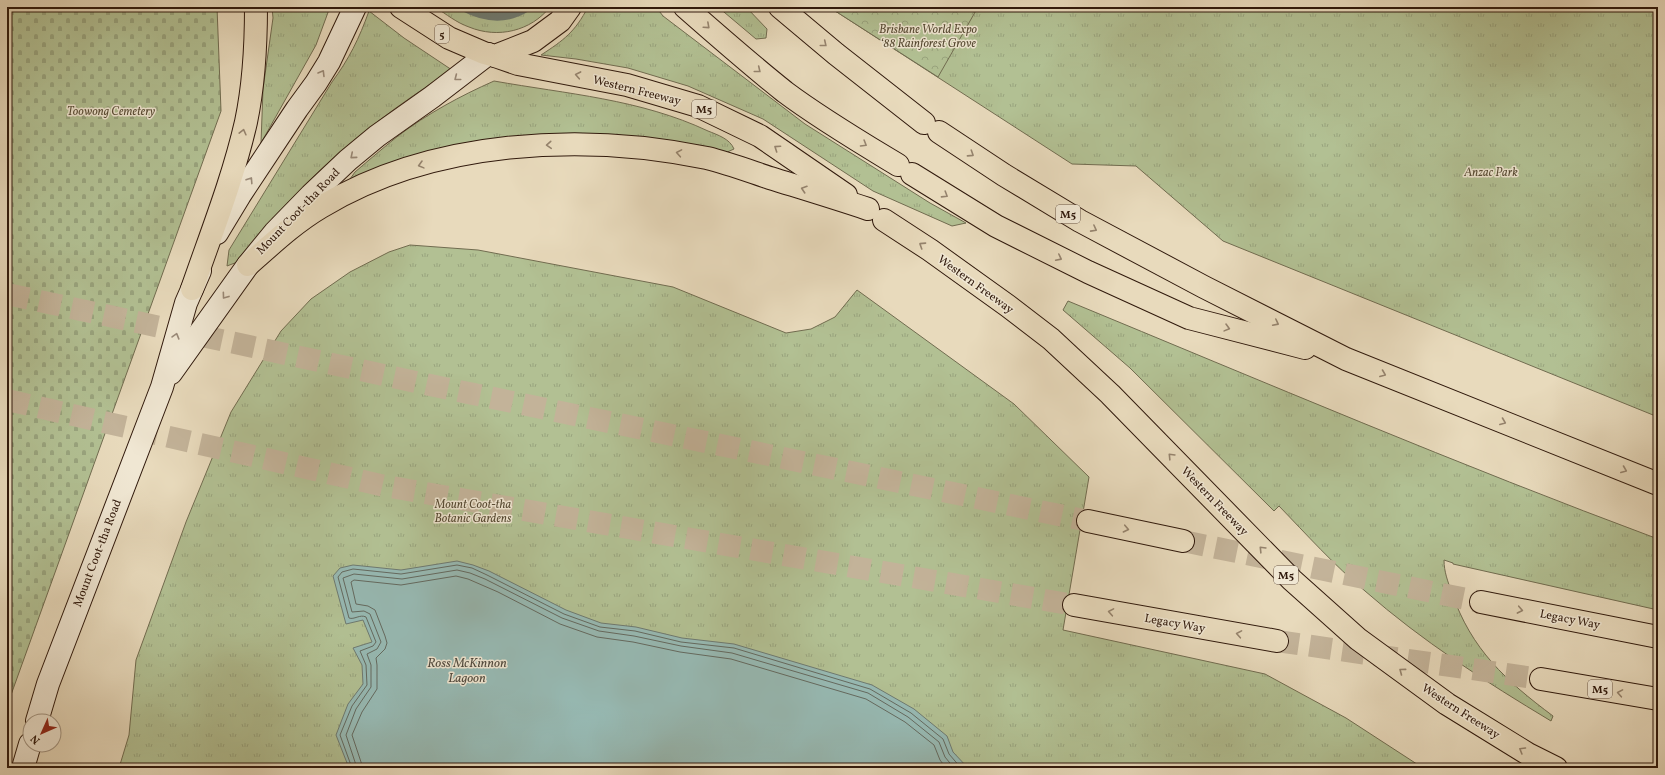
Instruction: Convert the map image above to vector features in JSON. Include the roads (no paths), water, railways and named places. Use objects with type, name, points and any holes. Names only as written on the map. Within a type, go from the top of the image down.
[{"type":"highway","points":[[192,289],[231,179],[246,121],[254,65],[256,7]]},
{"type":"highway","name":"5","points":[[401,7],[449,38],[492,55]]},
{"type":"highway","points":[[492,55],[534,41],[560,21],[570,7]]},
{"type":"highway","points":[[685,7],[728,45],[786,92],[841,130],[996,226],[1088,272],[1189,318],[1346,359]]},
{"type":"highway","name":"M5","points":[[780,7],[836,54],[932,128],[1004,176],[1080,221],[1204,287],[1346,359],[1658,484]]},
{"type":"highway","name":"Western Freeway","points":[[492,55],[518,64],[627,85],[698,106],[760,136],[930,250],[1051,339],[1110,394],[1292,580],[1358,639],[1447,704],[1528,754],[1556,768]]},
{"type":"highway","points":[[248,265],[303,219],[354,190],[404,170],[456,156],[508,147],[566,144],[628,146],[708,158],[874,213]]},
{"type":"highway","points":[[1088,521],[1183,541]]},
{"type":"highway","name":"Legacy Way","points":[[1481,602],[1658,637]]},
{"type":"highway","name":"Legacy Way","points":[[1074,606],[1277,641]]},
{"type":"highway","name":"M5","points":[[1541,679],[1658,699]]},
{"type":"main road","name":"Mount Coot-tha Road","points":[[39,713],[48,684],[162,387],[184,310],[217,233],[244,189],[319,78],[338,44],[355,7]]},
{"type":"main road","name":"Mount Coot-tha Road","points":[[162,387],[248,265],[275,232],[311,194],[348,160],[378,136],[492,55]]},
{"type":"main road","points":[[23,768],[27,753]]},
{"type":"water","name":"Ross McKinnon Lagoon","points":[[457,561],[489,571],[566,610],[601,623],[636,627],[682,638],[734,644],[872,685],[914,709],[947,736],[953,752],[968,768],[349,768],[336,735],[348,704],[363,684],[362,665],[353,648],[372,642],[363,620],[346,624],[333,576],[340,568],[353,565],[401,570]]},
{"type":"waterway","points":[[464,7],[472,11],[496,16],[512,14],[527,7]]},
{"type":"tunnel","points":[[7,294],[430,385],[1088,521]]},
{"type":"tunnel","points":[[7,400],[385,486],[1074,605]]},
{"type":"tunnel","points":[[1183,541],[1481,602]]},
{"type":"tunnel","points":[[1277,641],[1541,679]]},
{"type":"park label","name":"Brisbane World Expo ‘88 Rainforest Grove","points":[[928,36]]},
{"type":"park label","name":"Toowong Cemetery","points":[[111,111]]},
{"type":"park label","name":"Anzac Park","points":[[1491,172]]},
{"type":"park label","name":"Mount Coot-tha Botanic Gardens","points":[[473,511]]}]
